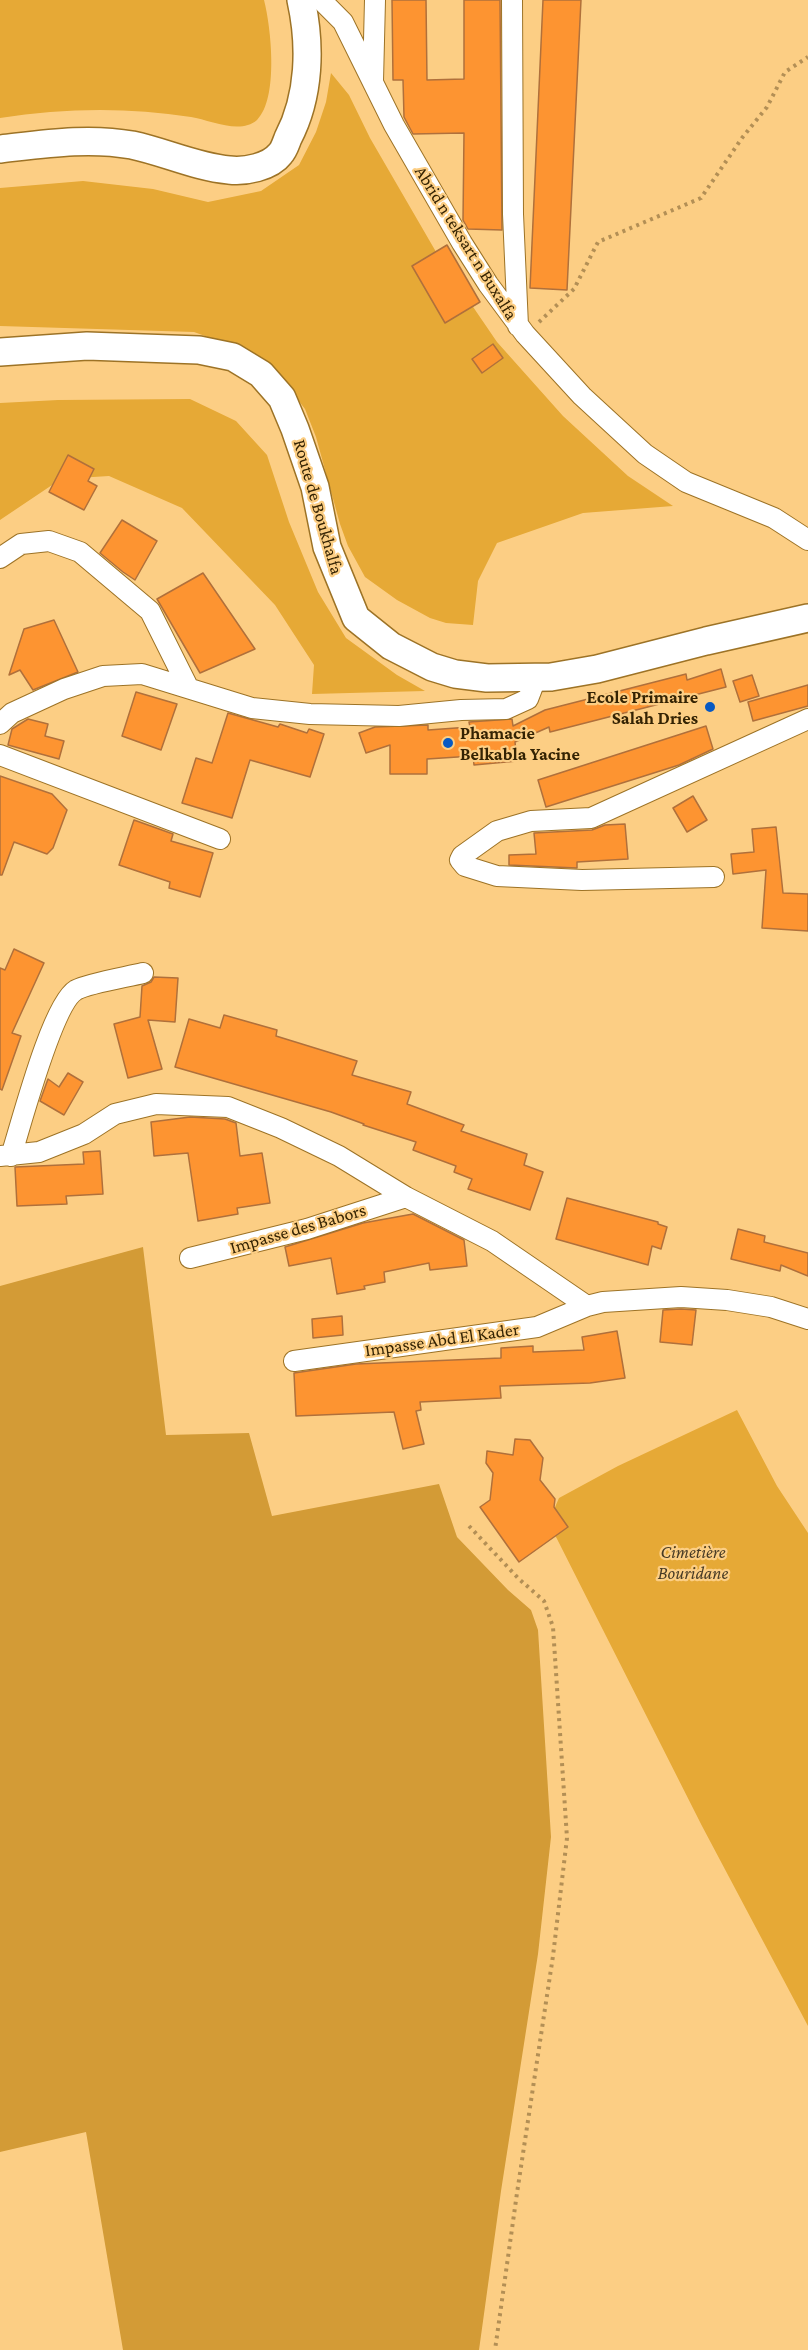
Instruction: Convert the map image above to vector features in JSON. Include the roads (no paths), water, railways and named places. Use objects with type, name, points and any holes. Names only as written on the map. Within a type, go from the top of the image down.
[{"type":"main road","points":[[0,149],[62,142],[97,141],[132,146],[230,171],[258,168],[279,156],[295,126],[303,103],[306,79],[306,23],[301,0]]},
{"type":"main road","name":"Route de Boukhalfa","points":[[0,352],[87,346],[199,350],[233,357],[261,374],[282,398],[295,429],[315,487],[327,547],[356,618],[391,646],[432,667],[456,674],[486,678],[536,678],[597,669],[808,618]]},
{"type":"street","name":"Abrid n teksart n Buxalfa","points":[[321,0],[343,22],[393,125],[462,243],[522,330],[582,396],[645,454],[686,482],[774,518],[808,540]]},
{"type":"street","points":[[373,83],[375,0]]},
{"type":"street","points":[[512,0],[513,214],[522,330]]},
{"type":"street","points":[[0,558],[21,544],[49,541],[80,552],[150,611],[189,687]]},
{"type":"street","points":[[0,724],[12,713],[22,708],[64,689],[104,676],[142,674],[252,708],[310,714],[399,716],[461,710],[506,709],[528,699],[536,678]]},
{"type":"street","points":[[714,877],[582,880],[497,876],[465,866],[460,860],[462,856],[497,831],[531,821],[591,818],[808,719]]},
{"type":"street","points":[[0,755],[220,839]]},
{"type":"street","points":[[143,973],[76,990],[66,1001],[52,1028],[6,1156],[39,1152],[84,1134],[115,1114],[156,1104],[228,1107],[281,1128],[339,1156],[406,1197],[492,1241],[587,1306]]},
{"type":"street","name":"Impasse des Babors","points":[[190,1258],[308,1229],[406,1197]]},
{"type":"street","name":"Impasse Abd El Kader","points":[[294,1361],[537,1327],[587,1306],[603,1302],[681,1297],[727,1300],[771,1307],[808,1319]]},
{"type":"place","name":"Ecole Primaire Salah Dries","points":[[710,707]]},
{"type":"place","name":"Phamacie Belkabla Yacine","points":[[448,743]]},
{"type":"park label","name":"Cimetière Bouridane","points":[[693,1562]]}]
